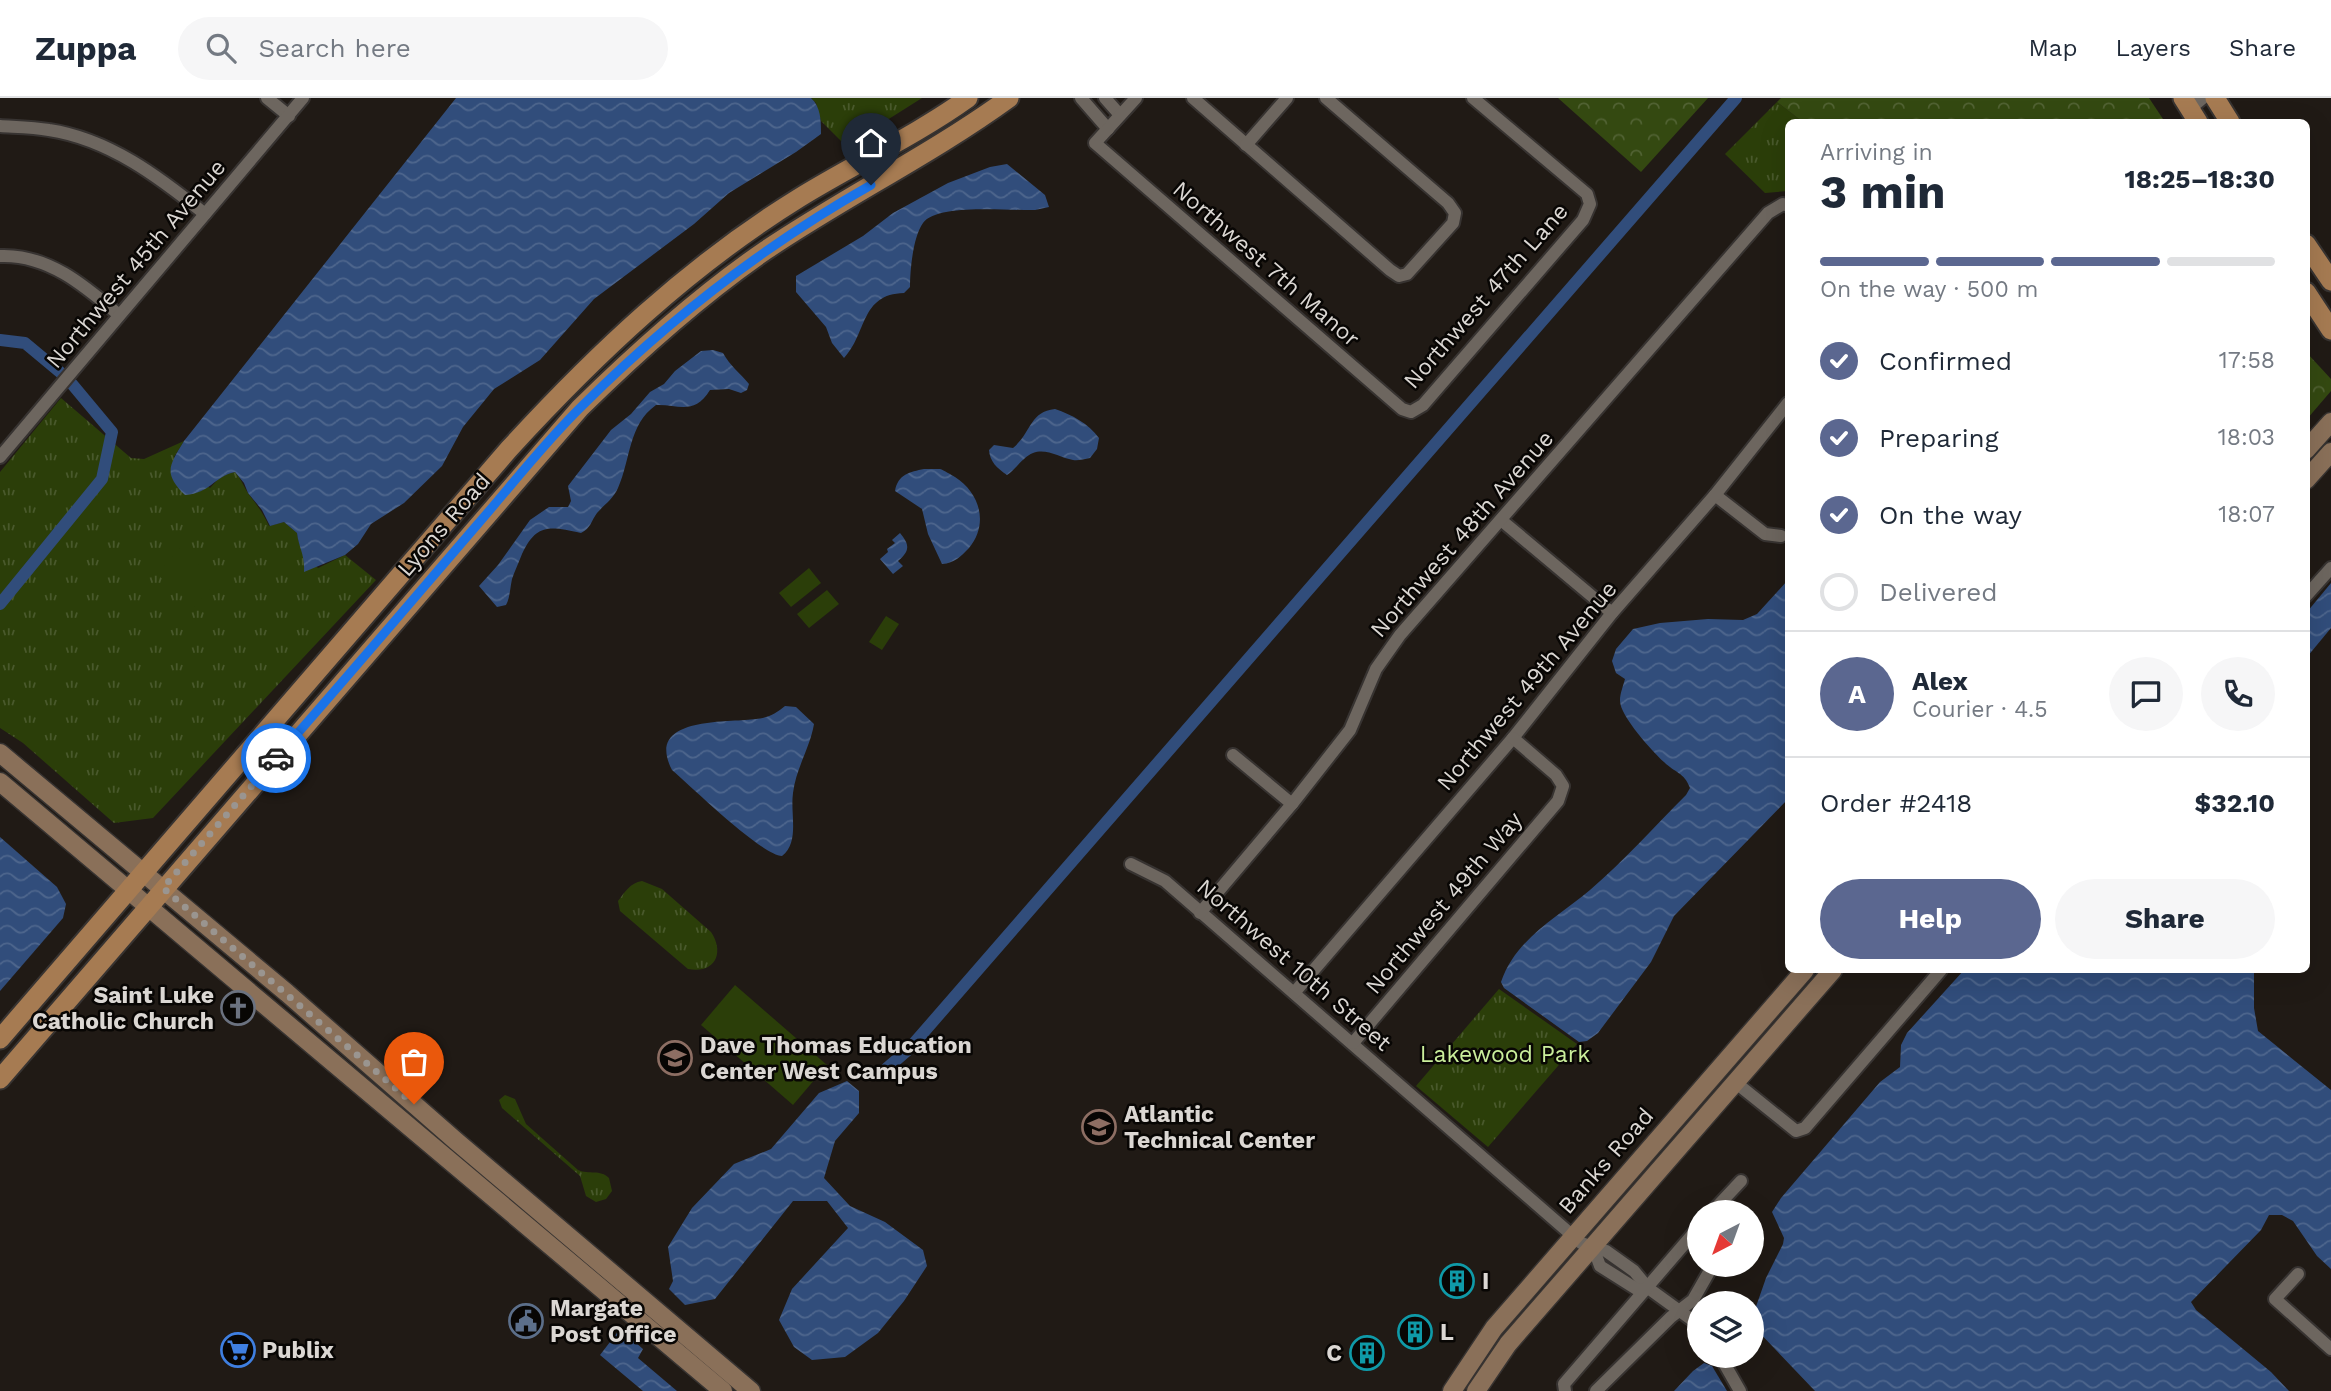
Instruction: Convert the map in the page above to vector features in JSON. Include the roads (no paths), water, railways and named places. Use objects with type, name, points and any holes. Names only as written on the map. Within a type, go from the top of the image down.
[{"type":"main road","name":"Lyons Road","points":[[0,1039],[565,387],[692,273],[755,227],[968,98]]},
{"type":"main road","name":"Lyons Road","points":[[0,1079],[528,466],[580,408],[629,360],[705,295],[765,251],[833,206],[971,126],[1010,98]]},
{"type":"main road","points":[[2215,98],[2228,119]]},
{"type":"main road","points":[[2310,250],[2331,281]]},
{"type":"main road","points":[[2310,298],[2331,330]]},
{"type":"main road","points":[[2310,446],[2331,422]]},
{"type":"main road","points":[[2310,476],[2331,452]]},
{"type":"main road","points":[[0,753],[287,993],[466,1150],[751,1391]]},
{"type":"main road","points":[[0,782],[723,1391]]},
{"type":"main road","name":"Banks Road","points":[[1476,1391],[1583,1242],[1803,973]]},
{"type":"main road","name":"Banks Road","points":[[1452,1391],[1494,1328],[1583,1242],[1735,1082],[1830,973]]},
{"type":"street","points":[[267,98],[289,116]]},
{"type":"street","name":"Northwest 45th Avenue","points":[[0,457],[303,98]]},
{"type":"street","points":[[1081,98],[1108,129],[1136,98]]},
{"type":"street","points":[[1105,98],[1120,115]]},
{"type":"street","points":[[1193,98],[1390,270],[1399,276],[1407,274],[1452,223],[1455,213],[1448,203],[1326,98]]},
{"type":"street","points":[[1246,145],[1287,98]]},
{"type":"street","name":"Northwest 47th Lane","points":[[1412,412],[1423,405],[1583,220],[1590,204],[1587,194],[1473,98]]},
{"type":"street","points":[[0,126],[51,130],[102,146],[156,174],[205,214]]},
{"type":"street","name":"Northwest 7th Manor","points":[[1108,129],[1095,143],[1402,410],[1412,412]]},
{"type":"street","name":"Northwest 48th Avenue","points":[[1200,913],[1350,730],[1376,669],[1400,635],[1768,213],[1785,205]]},
{"type":"street","points":[[0,257],[12,256],[48,264],[80,282],[119,315]]},
{"type":"street","name":"Northwest 49th Avenue","points":[[1294,993],[1513,738],[1612,613],[1715,495],[1785,407]]},
{"type":"street","points":[[1715,495],[1765,534],[1781,537]]},
{"type":"street","points":[[1501,520],[1612,613]]},
{"type":"street","points":[[2310,592],[2331,568]]},
{"type":"street","name":"Northwest 49th Way","points":[[1353,1044],[1558,801],[1563,786],[1556,775],[1513,738]]},
{"type":"street","points":[[1233,755],[1292,804]]},
{"type":"street","name":"Northwest 10th Street","points":[[1131,864],[1165,881],[1583,1242]]},
{"type":"street","points":[[1735,1082],[1796,1131],[1805,1128],[1938,973]]},
{"type":"street","points":[[1724,1200],[1741,1181]]},
{"type":"street","points":[[1565,1391],[1564,1384],[1687,1241]]},
{"type":"street","points":[[1583,1242],[1600,1266],[1638,1290],[1648,1288],[1687,1315]]},
{"type":"street","points":[[2298,1274],[2275,1300],[2330,1349]]},
{"type":"street","points":[[1596,1391],[1680,1309],[1699,1294],[1707,1278]]},
{"type":"street","points":[[1727,1368],[1740,1391]]},
{"type":"water","points":[[456,98],[811,98],[819,110],[821,134],[729,193],[694,224],[594,299],[540,360],[494,389],[463,427],[442,466],[404,503],[371,524],[358,544],[345,555],[304,572],[297,533],[284,522],[270,526],[235,472],[201,491],[185,495],[173,481],[172,463],[184,441]]},
{"type":"water","points":[[1007,164],[1045,195],[1049,207],[1035,210],[958,210],[931,217],[923,223],[914,245],[910,287],[904,293],[879,300],[866,317],[844,358],[832,343],[826,327],[796,292],[796,276],[863,236],[893,213],[948,183],[990,167]]},
{"type":"water","points":[[701,351],[723,353],[749,384],[747,390],[741,393],[729,389],[710,390],[692,406],[656,405],[640,422],[635,432],[614,495],[581,533],[546,529],[533,536],[514,572],[506,605],[497,607],[479,586],[498,565],[530,520],[549,507],[568,507],[571,501],[568,486],[611,430],[631,414],[650,392],[664,384],[675,371]]},
{"type":"water","points":[[1055,409],[1079,420],[1099,438],[1097,449],[1090,458],[1075,460],[1048,452],[1038,452],[1026,457],[1007,475],[997,467],[989,450],[994,445],[1013,448],[1035,418]]},
{"type":"water","points":[[924,469],[940,469],[955,477],[971,491],[979,510],[979,529],[975,539],[960,557],[947,563],[942,564],[928,534],[922,509],[895,491],[902,477]]},
{"type":"water","points":[[900,533],[907,548],[898,561],[903,566],[893,574],[880,559],[895,543],[892,540]]},
{"type":"water","points":[[1785,583],[1785,802],[1674,916],[1651,962],[1598,1033],[1587,1041],[1579,1042],[1504,988],[1501,982],[1508,967],[1527,941],[1615,867],[1690,788],[1682,776],[1645,742],[1625,715],[1620,700],[1625,679],[1616,673],[1612,661],[1616,649],[1633,629],[1660,623],[1708,619],[1743,620],[1757,614]]},
{"type":"water","points":[[2331,583],[2331,628],[2310,653],[2310,608]]},
{"type":"water","points":[[785,706],[796,707],[814,724],[795,784],[792,801],[793,835],[788,850],[782,856],[758,844],[710,805],[672,770],[666,752],[669,740],[679,731],[709,723],[764,718]]},
{"type":"water","points":[[0,837],[57,887],[66,904],[63,918],[0,991]]},
{"type":"water","points":[[1961,973],[2254,973],[2254,1008],[2258,1031],[2331,1090],[2331,1269],[2317,1256],[2293,1221],[2282,1215],[2269,1215],[2261,1230],[2191,1302],[2196,1310],[2271,1372],[2289,1391],[1815,1391],[1764,1337],[1764,1291],[1761,1291],[1784,1238],[1772,1212],[1880,1082],[1900,1067],[1901,1045],[1907,1033]]},
{"type":"water","points":[[847,1081],[859,1091],[859,1113],[835,1141],[824,1178],[850,1206],[885,1222],[923,1250],[927,1266],[878,1333],[845,1357],[812,1360],[794,1347],[779,1320],[792,1289],[848,1228],[827,1201],[793,1201],[715,1299],[685,1305],[669,1289],[673,1281],[668,1247],[692,1208],[734,1164],[771,1149],[819,1093]]},
{"type":"water","points":[[620,1329],[643,1349],[638,1358],[677,1391],[643,1391],[600,1355]]},
{"type":"water","points":[[1697,1368],[1713,1368],[1727,1391],[1674,1391]]},
{"type":"waterway","points":[[887,1068],[909,1049],[1736,98]]},
{"type":"waterway","points":[[0,340],[25,343],[67,378],[112,432],[102,479],[0,604]]},
{"type":"place","name":"Saint Luke Catholic Church","points":[[238,1008]]},
{"type":"place","name":"Dave Thomas Education Center West Campus","points":[[675,1058]]},
{"type":"place","name":"Atlantic Technical Center","points":[[1099,1127]]},
{"type":"place","name":"I","points":[[1457,1281]]},
{"type":"place","name":"Margate Post Office","points":[[526,1321]]},
{"type":"place","name":"L","points":[[1415,1332]]},
{"type":"place","name":"Publix","points":[[238,1350]]},
{"type":"place","name":"C","points":[[1367,1353]]},
{"type":"park label","name":"Lakewood Park","points":[[1505,1054]]}]
